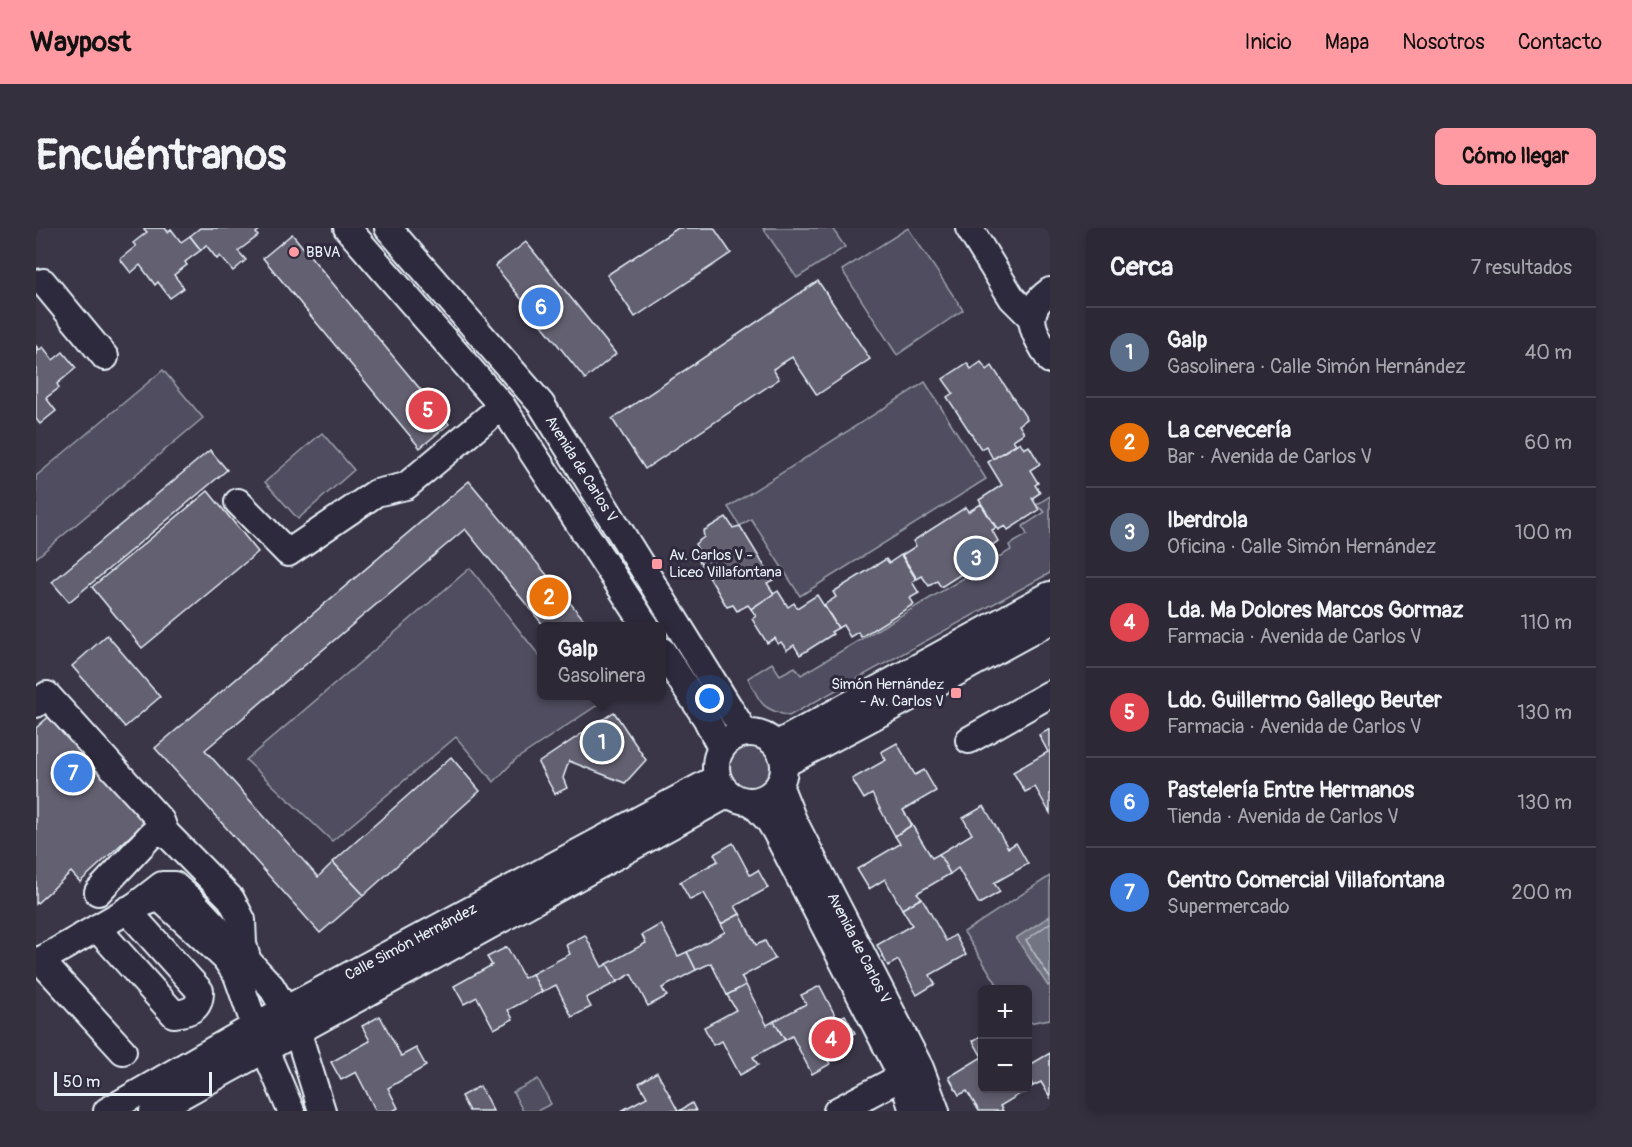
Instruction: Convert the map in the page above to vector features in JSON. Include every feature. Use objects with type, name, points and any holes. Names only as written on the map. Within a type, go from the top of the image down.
[{"type":"street","name":"Avenida de Carlos V","points":[[347,228],[502,406],[643,622]]},
{"type":"street","name":"Avenida de Carlos V","points":[[388,228],[541,404],[745,733]]},
{"type":"street","points":[[969,228],[1012,298],[1031,317],[1034,333],[1050,360]]},
{"type":"street","points":[[38,284],[105,357]]},
{"type":"street","points":[[1031,317],[1037,304],[1050,291]]},
{"type":"street","points":[[238,502],[288,553],[376,493],[406,486],[502,406]]},
{"type":"street","points":[[779,764],[767,738],[756,733],[745,733],[731,738],[721,748],[716,758],[715,768],[722,786],[739,800],[752,802],[767,797],[779,764],[1050,595]]},
{"type":"street","points":[[779,764],[948,677],[1050,621]]},
{"type":"street","points":[[666,657],[706,718],[721,748]]},
{"type":"street","points":[[969,740],[1050,694]]},
{"type":"street","points":[[36,704],[47,695],[161,821],[165,832],[231,899],[242,920],[243,944],[248,962]]},
{"type":"street","name":"Avenida de Carlos V","points":[[779,764],[793,820],[911,1072],[913,1111]]},
{"type":"street","name":"Calle Simón Hernández","points":[[107,1111],[291,1020],[722,786]]},
{"type":"street","name":"Avenida de Carlos V","points":[[752,802],[770,822],[911,1072],[936,1111]]},
{"type":"street","points":[[98,892],[152,834],[165,832]]},
{"type":"street","points":[[123,1051],[38,962],[131,908],[162,885],[174,885],[191,900],[271,986],[291,1020],[322,1111]]},
{"type":"street","points":[[131,908],[155,899],[162,900],[225,958],[237,975],[291,1111]]},
{"type":"street","points":[[96,928],[174,1014],[196,1009],[200,1000],[200,991],[131,908]]},
{"type":"street","name":"Calle Simón Hernández","points":[[153,1111],[260,1036]]},
{"type":"street","points":[[837,1111],[911,1072]]},
{"type":"shaded area","points":[[763,228],[832,228],[845,247],[797,278]]},
{"type":"shaded area","points":[[908,228],[963,310],[897,355],[842,270]]},
{"type":"shaded area","points":[[163,370],[203,418],[36,558],[36,476]]},
{"type":"shaded area","points":[[925,382],[986,479],[800,596],[751,519],[740,526],[728,507]]},
{"type":"shaded area","points":[[322,433],[354,470],[298,519],[265,482]]},
{"type":"shaded area","points":[[1050,496],[1050,573],[789,716],[762,704],[748,678],[772,663],[780,675],[795,667],[801,675],[1011,550],[1009,545],[1027,535],[1023,526],[1045,512],[1036,505]]},
{"type":"shaded area","points":[[470,568],[537,653],[537,700],[605,700],[515,760],[494,782],[456,737],[332,841],[246,760]]},
{"type":"shaded area","points":[[749,746],[764,752],[770,767],[764,782],[749,788],[734,782],[728,767],[734,752]]},
{"type":"shaded area","points":[[1050,876],[1050,1019],[1032,1022],[1032,985],[997,985],[964,932]]},
{"type":"shaded area","points":[[538,1079],[551,1104],[537,1111],[523,1111],[513,1092]]},
{"type":"water","points":[[1050,916],[1050,984],[1048,986],[1016,938]]},
{"type":"building","points":[[143,228],[165,228],[168,232],[171,229],[181,242],[190,236],[201,250],[185,262],[187,265],[174,275],[184,288],[170,298],[158,282],[155,285],[140,265],[131,273],[120,259],[136,246],[133,243],[147,232]]},
{"type":"building","points":[[200,228],[262,228],[256,233],[258,236],[238,251],[246,260],[233,271],[220,256],[217,259],[206,245],[201,250],[190,236]]},
{"type":"building","points":[[678,228],[714,228],[731,253],[635,317],[607,275]]},
{"type":"building","points":[[292,234],[449,424],[420,448],[263,258]]},
{"type":"building","points":[[526,242],[616,354],[585,379],[495,266]]},
{"type":"building","points":[[818,281],[870,359],[817,395],[792,357],[773,369],[779,379],[645,469],[612,419]]},
{"type":"building","points":[[36,346],[39,350],[43,347],[53,360],[63,352],[76,368],[57,384],[59,388],[46,398],[56,411],[40,424],[36,419]]},
{"type":"building","points":[[981,362],[987,370],[992,366],[1027,419],[1019,425],[1024,433],[1013,440],[1016,444],[993,459],[986,446],[981,449],[947,397],[953,393],[943,379],[967,363],[971,369]]},
{"type":"building","points":[[1020,442],[1024,449],[1029,446],[1040,464],[1030,470],[1038,483],[1035,485],[1040,493],[1032,498],[1039,510],[1008,530],[1005,526],[998,530],[979,500],[1002,485],[988,462]]},
{"type":"building","points":[[210,450],[227,470],[69,602],[52,582]]},
{"type":"building","points":[[469,481],[586,622],[541,622],[465,529],[205,750],[318,877],[333,862],[364,895],[320,933],[155,748]]},
{"type":"building","points":[[208,491],[258,552],[142,648],[92,587]]},
{"type":"building","points":[[981,504],[996,528],[992,530],[998,541],[990,547],[994,553],[941,587],[937,581],[929,586],[922,576],[917,579],[902,555],[916,546],[913,541],[966,507],[968,512]]},
{"type":"building","points":[[726,517],[733,528],[740,526],[773,580],[767,583],[774,594],[751,609],[748,605],[737,611],[733,605],[727,607],[694,552],[698,550],[695,544],[704,537],[703,531]]},
{"type":"building","points":[[901,555],[916,579],[912,582],[919,593],[910,598],[914,604],[861,637],[858,632],[850,637],[843,625],[838,628],[824,605],[836,597],[833,592],[886,559],[889,563]]},
{"type":"building","points":[[778,591],[788,607],[794,603],[797,608],[817,595],[838,628],[831,632],[833,634],[800,655],[794,645],[787,650],[781,642],[778,644],[775,638],[767,643],[752,619],[756,616],[751,609]]},
{"type":"building","points":[[107,635],[160,697],[125,727],[72,666]]},
{"type":"building","points":[[55,711],[151,817],[80,882],[71,872],[36,904],[36,728]]},
{"type":"building","points":[[614,712],[646,760],[625,783],[569,761],[563,778],[567,788],[555,794],[538,763]]},
{"type":"building","points":[[1050,729],[1050,813],[1035,787],[1025,792],[1013,772],[1048,752],[1039,735]]},
{"type":"building","points":[[897,743],[915,775],[924,770],[936,791],[903,810],[912,825],[895,836],[872,794],[864,799],[852,779],[886,760],[881,752]]},
{"type":"building","points":[[451,757],[480,791],[364,895],[333,862]]},
{"type":"building","points":[[984,806],[1008,848],[1016,843],[1028,864],[994,883],[1000,892],[979,904],[958,868],[950,874],[939,854],[972,834],[963,818]]},
{"type":"building","points":[[912,825],[932,858],[939,854],[950,874],[917,893],[922,898],[902,909],[885,879],[869,889],[857,869],[900,844],[895,836]]},
{"type":"building","points":[[733,843],[750,875],[758,870],[768,888],[735,906],[740,914],[721,924],[704,893],[690,900],[680,882],[718,861],[714,854]]},
{"type":"building","points":[[922,898],[946,941],[955,935],[966,955],[930,975],[935,984],[917,995],[898,960],[888,966],[877,945],[912,925],[902,909]]},
{"type":"building","points":[[740,914],[756,945],[765,941],[775,959],[741,977],[746,985],[727,995],[711,963],[696,970],[687,952],[725,932],[721,924]]},
{"type":"building","points":[[661,924],[678,956],[687,952],[696,970],[662,988],[667,996],[648,1006],[631,974],[617,982],[607,964],[646,943],[642,935]]},
{"type":"building","points":[[585,935],[602,967],[607,964],[617,982],[586,998],[591,1007],[572,1017],[556,985],[542,992],[532,974],[570,954],[566,945]]},
{"type":"building","points":[[507,947],[524,978],[532,974],[542,992],[508,1010],[513,1019],[494,1029],[477,997],[464,1004],[454,986],[492,965],[487,957]]},
{"type":"building","points":[[746,985],[767,1025],[774,1021],[785,1040],[753,1057],[758,1065],[740,1075],[722,1041],[713,1045],[704,1027],[736,1010],[727,995]]},
{"type":"building","points":[[820,986],[837,1019],[845,1015],[855,1033],[823,1050],[830,1064],[812,1074],[792,1036],[785,1040],[774,1021],[806,1004],[801,995]]},
{"type":"building","points":[[380,1016],[401,1056],[416,1048],[426,1066],[388,1088],[398,1108],[393,1111],[376,1111],[356,1072],[341,1080],[331,1062],[370,1041],[362,1026]]},
{"type":"building","points":[[978,1038],[978,1050],[973,1041]]},
{"type":"building","points":[[1050,1053],[1050,1097],[1041,1082],[1033,1086],[1032,1064]]},
{"type":"building","points":[[978,1059],[978,1093],[1021,1093],[1000,1106],[1003,1111],[979,1111],[967,1091],[959,1095],[949,1077]]},
{"type":"building","points":[[657,1072],[678,1111],[621,1111],[647,1097],[639,1083]]},
{"type":"building","points":[[480,1086],[493,1111],[469,1111],[461,1096]]},
{"type":"building","points":[[692,1103],[696,1111],[679,1111]]},
{"type":"place","name":"BBVA","points":[[294,252]]},
{"type":"place","name":"Pastelería Entre Hermanos","points":[[541,307]]},
{"type":"place","name":"Ldo. Guillermo Gallego Beuter","points":[[428,410]]},
{"type":"place","name":"Iberdrola","points":[[976,558]]},
{"type":"place","name":"Av. Carlos V - Liceo Villafontana","points":[[657,564]]},
{"type":"place","name":"La cervecería","points":[[549,597]]},
{"type":"place","name":"Simón Hernández - Av. Carlos V","points":[[956,693]]},
{"type":"place","name":"Galp","points":[[602,742]]},
{"type":"place","name":"Centro Comercial Villafontana","points":[[73,773]]},
{"type":"place","name":"Lda. Mª Dolores Marcos Gormaz","points":[[831,1039]]}]
